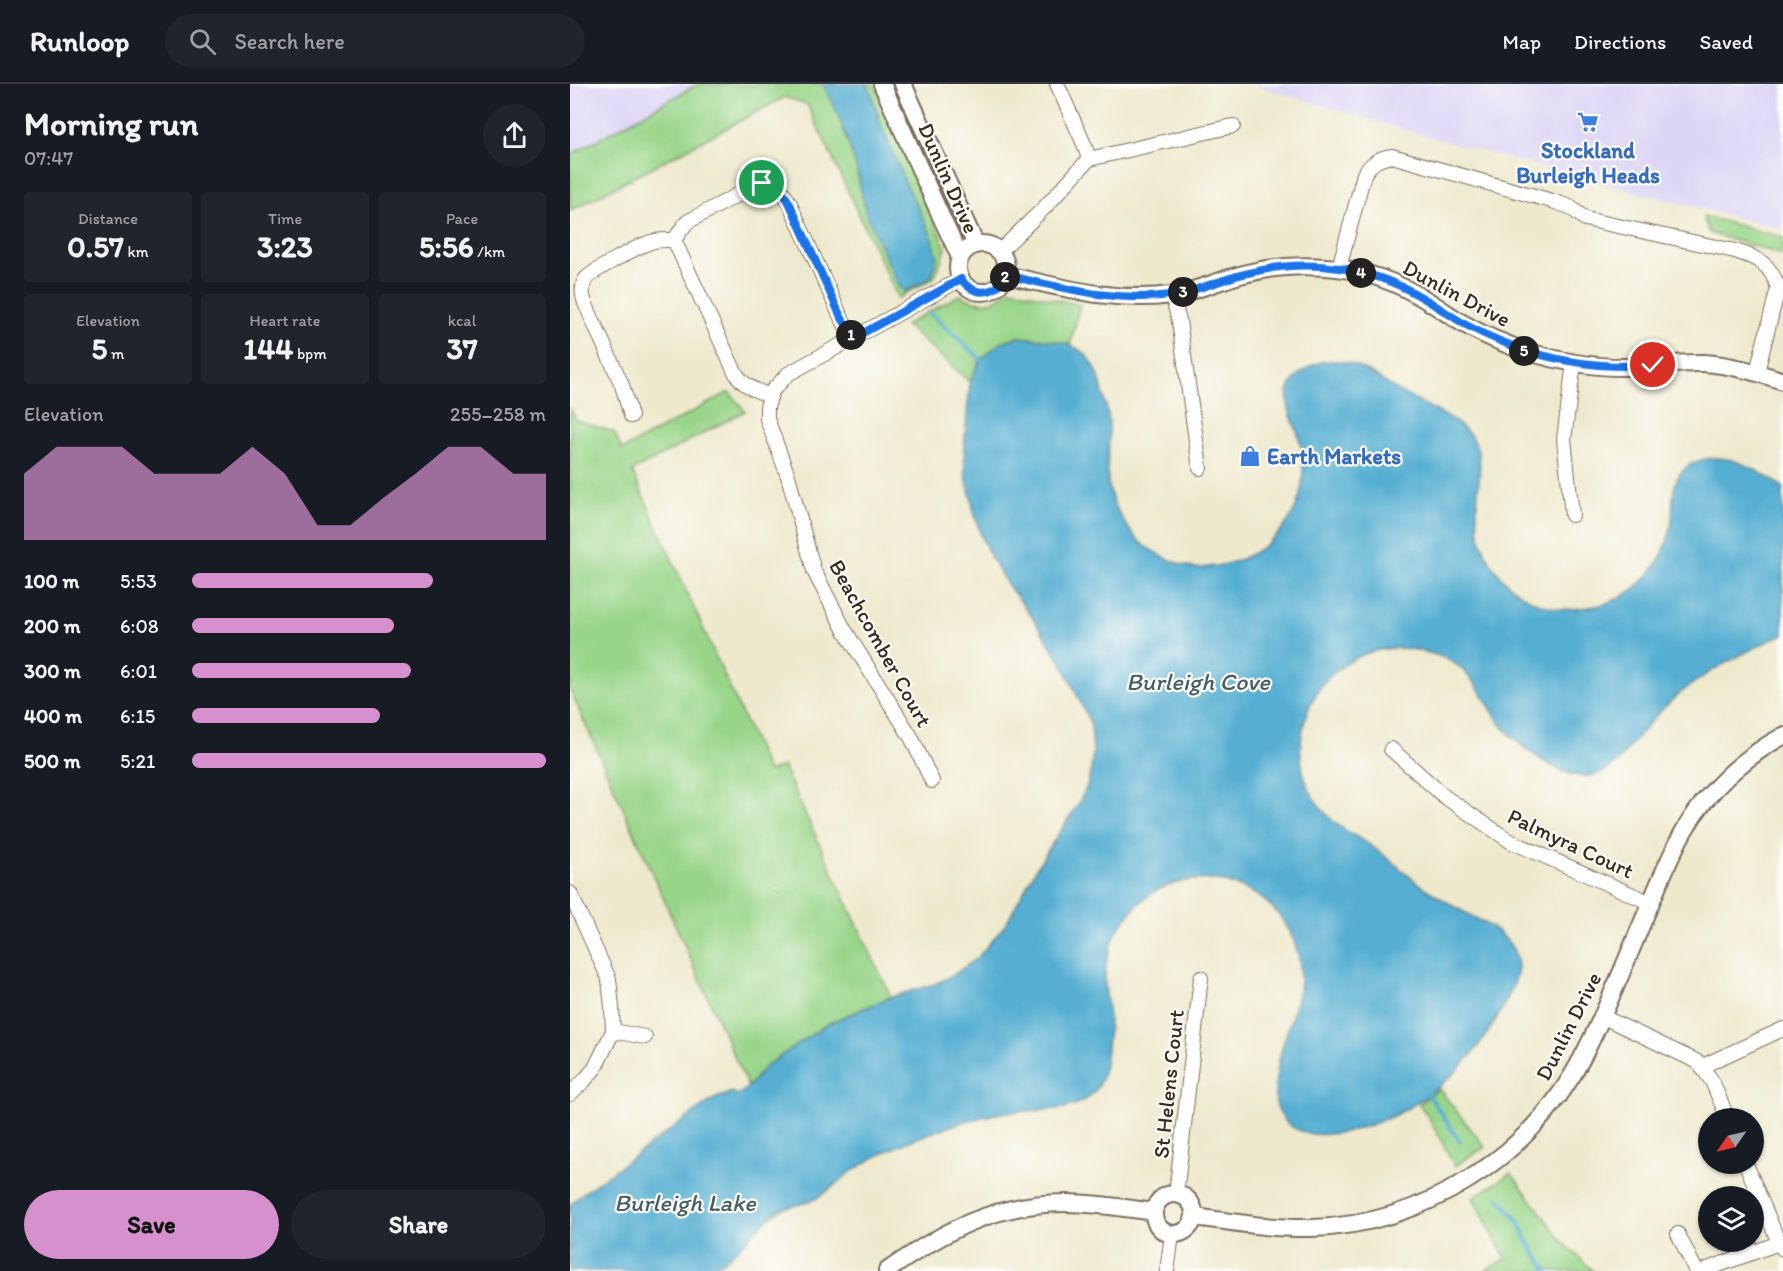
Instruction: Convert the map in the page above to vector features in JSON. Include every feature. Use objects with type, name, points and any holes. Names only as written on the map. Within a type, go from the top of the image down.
[{"type":"street","name":"Dunlin Drive","points":[[882,84],[960,257]]},
{"type":"street","name":"Dunlin Drive","points":[[903,84],[976,245]]},
{"type":"street","points":[[1057,84],[1089,159]]},
{"type":"street","points":[[1000,251],[1089,159],[1233,126]]},
{"type":"street","points":[[1339,268],[1364,174],[1374,162],[1392,156],[1561,204],[1570,207],[1585,219],[1735,251],[1756,259],[1774,276],[1778,288],[1757,372]]},
{"type":"street","points":[[674,240],[691,220],[758,184],[772,184],[782,191],[789,202],[840,315],[854,338]]},
{"type":"street","points":[[674,240],[739,380],[770,396],[788,374],[961,279]]},
{"type":"street","points":[[631,416],[622,386],[585,303],[582,290],[589,275],[648,242],[674,240]]},
{"type":"street","points":[[976,245],[989,245],[1000,251],[1006,262],[1005,275],[998,287],[984,292],[970,289],[961,279],[958,265],[960,257],[976,245]]},
{"type":"street","name":"Dunlin Drive","points":[[1005,275],[1107,296],[1140,298],[1172,295],[1260,270],[1303,266],[1339,268],[1373,276],[1403,288],[1463,323],[1528,352],[1574,363],[1631,367],[1701,363],[1724,365],[1757,372],[1783,381]]},
{"type":"street","points":[[1172,295],[1179,321],[1200,468]]},
{"type":"street","points":[[1572,515],[1564,439],[1574,363]]},
{"type":"street","name":"Beachcomber Court","points":[[770,396],[766,412],[769,427],[788,476],[814,572],[844,629],[911,737],[932,781]]},
{"type":"street","name":"Dunlin Drive","points":[[1194,1217],[1283,1227],[1334,1226],[1397,1212],[1442,1194],[1496,1160],[1544,1114],[1580,1061],[1685,829],[1698,810],[1727,777],[1760,750],[1783,736]]},
{"type":"street","name":"Palmyra Court","points":[[1390,749],[1445,797],[1510,841],[1650,903]]},
{"type":"street","points":[[570,892],[609,979],[613,1031],[595,1068],[570,1094]]},
{"type":"street","name":"St Helens Court","points":[[1176,1194],[1201,978]]},
{"type":"street","points":[[1601,1016],[1684,1055],[1703,1067],[1712,1081],[1723,1108]]},
{"type":"street","points":[[1703,1067],[1783,1029]]},
{"type":"street","points":[[613,1031],[645,1037]]},
{"type":"street","points":[[1702,1271],[1781,1246],[1750,1174]]},
{"type":"street","points":[[1176,1194],[1183,1196],[1192,1205],[1194,1217],[1184,1232],[1172,1235],[1160,1230],[1156,1225],[1154,1212],[1164,1196],[1176,1194]]},
{"type":"street","points":[[887,1271],[960,1226],[1001,1212],[1044,1204],[1066,1203],[1154,1212]]},
{"type":"street","points":[[1678,1234],[1696,1271]]},
{"type":"street","points":[[1167,1271],[1172,1235]]},
{"type":"shaded area","points":[[570,84],[698,84],[570,155]]},
{"type":"shaded area","points":[[1250,84],[1783,84],[1783,229],[1426,136]]},
{"type":"green space","points":[[698,84],[874,84],[946,248],[934,278],[898,298],[807,104],[785,97],[570,211],[570,155]]},
{"type":"green space","points":[[1703,216],[1783,237],[1783,255],[1709,233]]},
{"type":"green space","points":[[1011,289],[1080,305],[1070,345],[1017,337],[980,360],[970,382],[905,325],[959,295],[974,301],[986,302],[998,299]]},
{"type":"green space","points":[[729,392],[745,411],[632,471],[768,772],[783,766],[891,997],[829,1023],[766,1066],[748,1087],[570,690],[570,407],[576,420],[614,432],[622,450]]},
{"type":"green space","points":[[1439,1089],[1485,1147],[1455,1166],[1419,1104]]},
{"type":"green space","points":[[1511,1173],[1563,1242],[1593,1271],[1484,1271],[1506,1259],[1473,1198]]},
{"type":"water","points":[[823,84],[868,84],[880,122],[906,184],[930,232],[937,256],[931,278],[904,292],[897,282],[866,214],[856,166],[839,117]]},
{"type":"water","name":"Burleigh Cove","points":[[1017,337],[1064,343],[1078,349],[1090,360],[1100,382],[1108,418],[1107,475],[1112,498],[1118,512],[1136,538],[1160,555],[1175,562],[1198,568],[1231,563],[1260,549],[1283,527],[1299,500],[1303,472],[1301,449],[1287,398],[1290,386],[1298,375],[1316,364],[1328,361],[1346,362],[1364,369],[1467,431],[1477,447],[1479,456],[1477,512],[1483,547],[1501,576],[1513,588],[1543,605],[1561,609],[1597,606],[1626,594],[1639,585],[1658,561],[1665,547],[1671,525],[1675,484],[1681,472],[1691,464],[1703,459],[1727,459],[1762,473],[1783,487],[1783,634],[1723,664],[1695,682],[1660,712],[1615,764],[1605,771],[1590,776],[1566,772],[1552,766],[1515,740],[1468,675],[1454,663],[1438,656],[1399,648],[1372,652],[1340,668],[1320,687],[1305,720],[1301,753],[1304,777],[1321,809],[1339,826],[1378,850],[1421,885],[1497,931],[1515,952],[1518,965],[1513,987],[1506,1001],[1481,1042],[1466,1061],[1432,1092],[1395,1115],[1355,1130],[1333,1134],[1313,1134],[1295,1129],[1282,1117],[1275,1097],[1275,1085],[1280,1054],[1296,1003],[1300,970],[1297,951],[1290,932],[1272,907],[1247,890],[1216,880],[1174,883],[1153,892],[1144,899],[1121,924],[1113,941],[1107,958],[1105,976],[1109,1022],[1105,1063],[1099,1084],[1085,1100],[1063,1108],[1001,1113],[965,1121],[902,1144],[854,1170],[815,1199],[780,1210],[761,1225],[734,1253],[715,1267],[704,1271],[570,1271],[570,1205],[579,1196],[712,1100],[732,1092],[738,1095],[766,1066],[829,1023],[891,997],[935,984],[953,975],[977,958],[1005,925],[1037,867],[1080,801],[1091,770],[1093,750],[1091,725],[1063,665],[1035,621],[1005,581],[982,539],[965,472],[964,448],[970,382],[980,360],[1002,342]]},
{"type":"waterway","points":[[930,313],[981,359]]},
{"type":"waterway","points":[[1429,1095],[1460,1142]]},
{"type":"waterway","points":[[1499,1198],[1518,1221],[1532,1249],[1548,1271]]},
{"type":"place","name":"Stockland Burleigh Heads","points":[[1588,122]]},
{"type":"place","name":"Earth Markets","points":[[1250,456]]},
{"type":"route","points":[[762,183],[777,187],[789,202],[840,315],[854,338],[961,279],[965,285],[977,292],[991,291],[998,287],[1005,275],[1096,295],[1140,298],[1172,295],[1198,289],[1260,270],[1303,266],[1339,268],[1393,283],[1413,292],[1488,336],[1528,352],[1566,362],[1593,365],[1631,367],[1653,365]]},
{"type":"water label","name":"Burleigh Lake","points":[[685,1203]]}]
